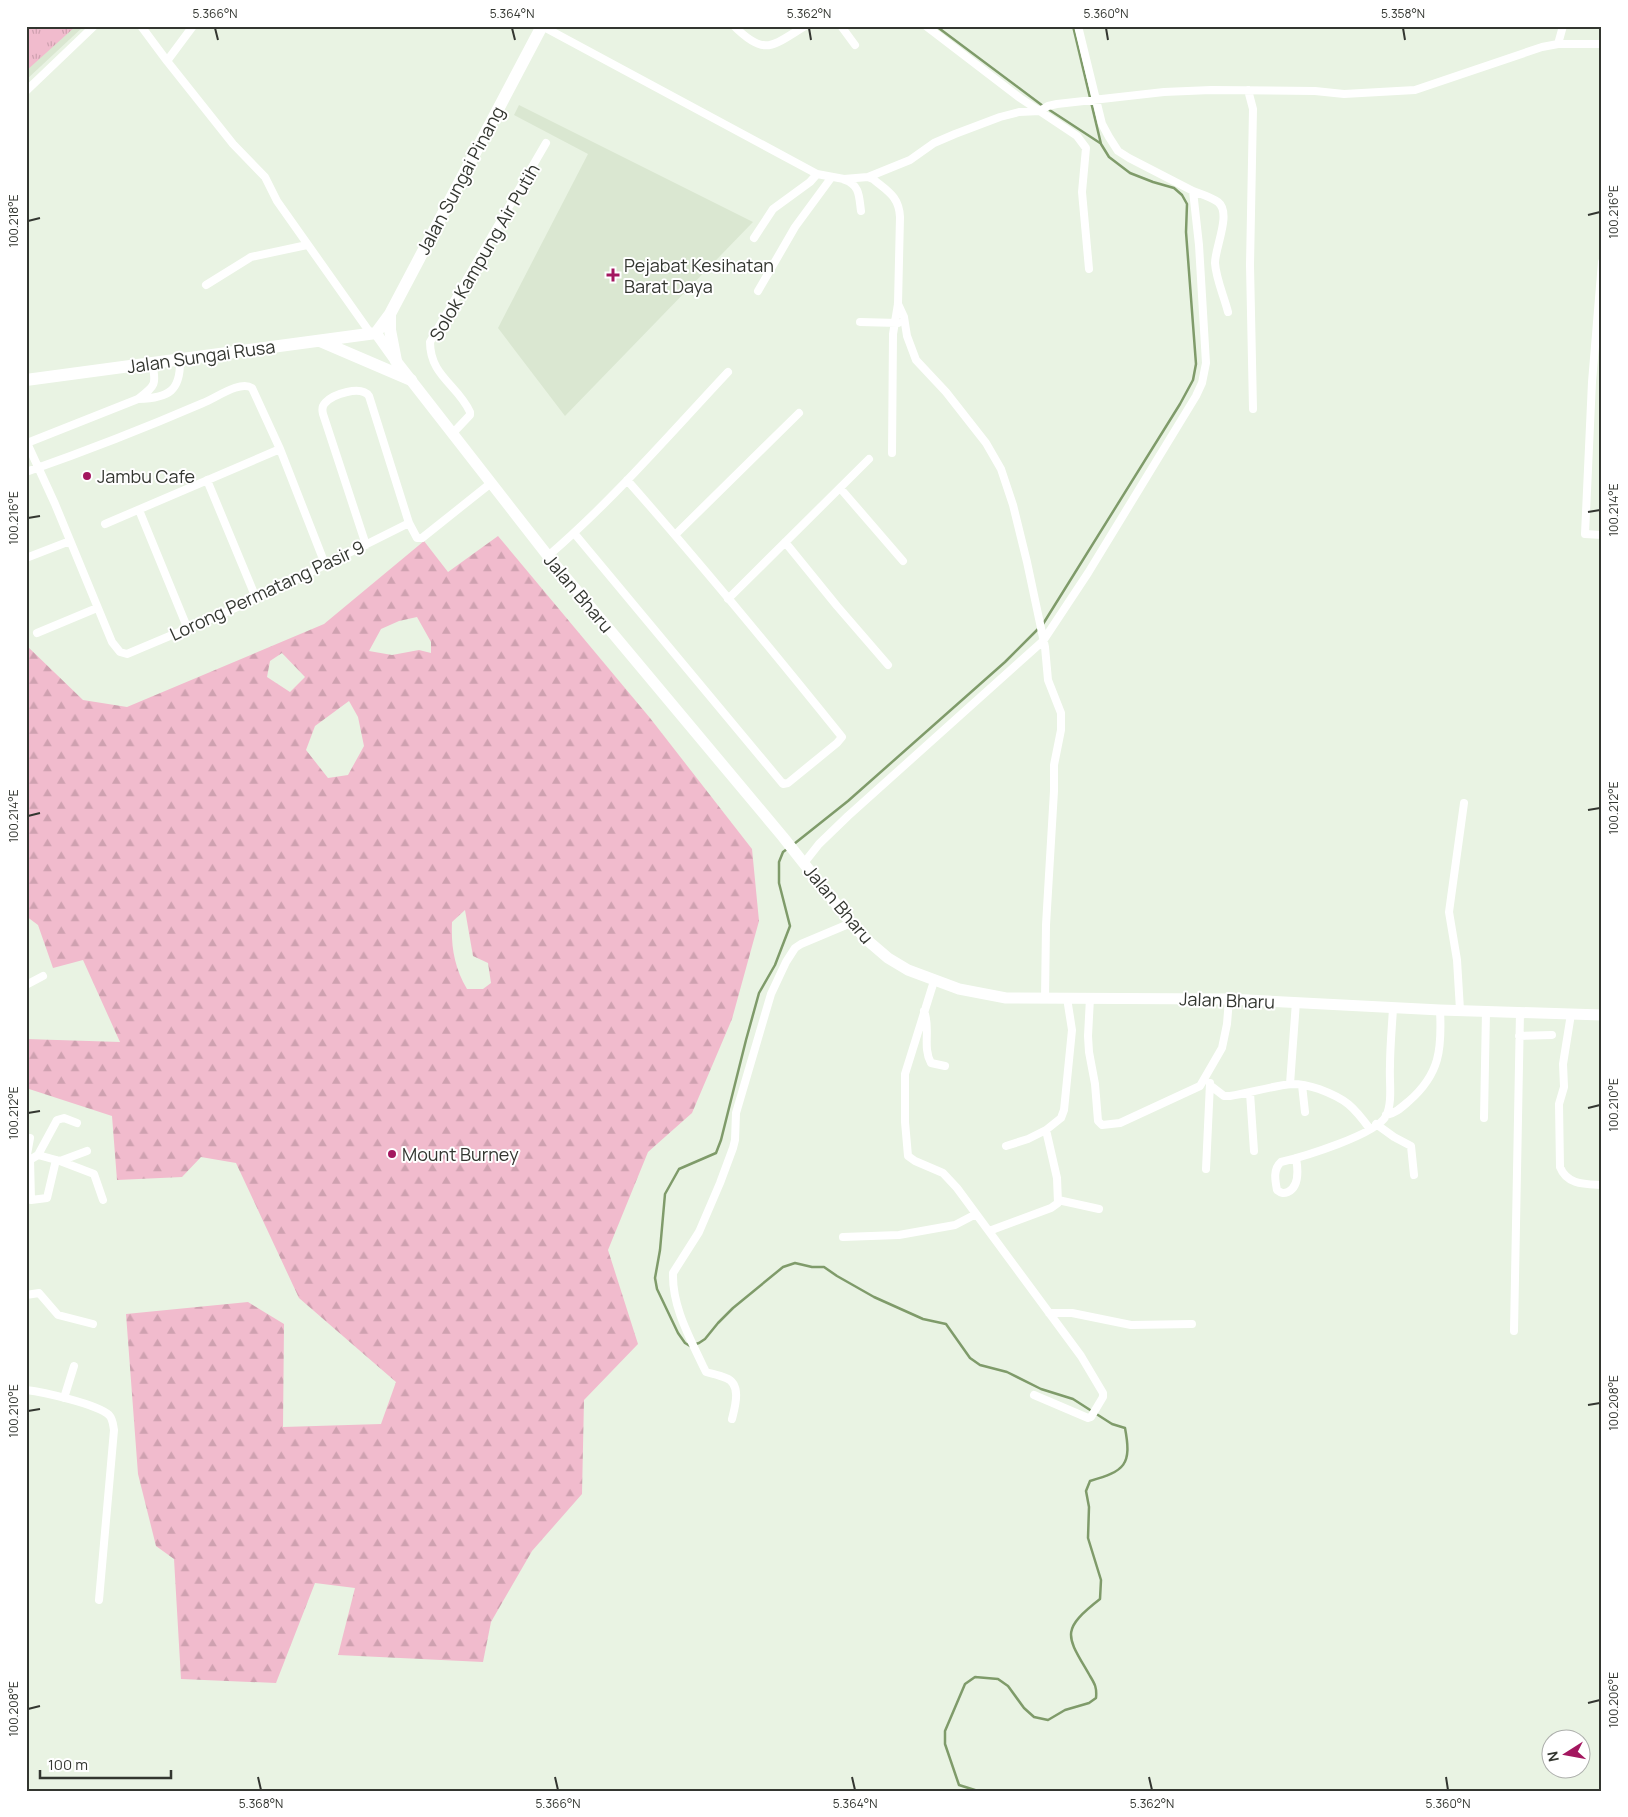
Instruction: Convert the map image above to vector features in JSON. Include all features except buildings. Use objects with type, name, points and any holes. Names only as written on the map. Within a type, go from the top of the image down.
[{"type":"main road","name":"Jalan Sungai Pinang","points":[[374,334],[390,314],[542,26]]},
{"type":"main road","points":[[390,314],[390,330],[396,361]]},
{"type":"main road","name":"Jalan Bharu","points":[[374,334],[412,380],[548,556],[796,852],[851,923],[888,958],[908,970],[959,989],[1006,998],[1229,999],[1393,1008],[1602,1015]]},
{"type":"main road","name":"Jalan Sungai Rusa","points":[[26,380],[374,334]]},
{"type":"main road","points":[[318,340],[412,380]]},
{"type":"street","points":[[26,91],[94,26]]},
{"type":"street","points":[[141,26],[167,62],[233,144],[265,177],[277,202],[374,334]]},
{"type":"street","points":[[167,62],[193,26]]},
{"type":"street","points":[[542,26],[817,174],[844,180],[868,177],[910,160],[934,143],[1000,117],[1019,112],[1092,100],[1164,92],[1248,90],[1315,91],[1344,94],[1415,90],[1542,47],[1558,44],[1602,44]]},
{"type":"street","points":[[734,26],[750,42],[767,46],[776,44],[805,26]]},
{"type":"street","points":[[841,26],[855,45]]},
{"type":"street","points":[[926,26],[1020,98],[1044,109],[1077,136],[1086,148],[1082,192],[1089,269]]},
{"type":"street","points":[[1078,26],[1092,100],[1102,124],[1118,150],[1135,162],[1169,177],[1193,191],[1218,202],[1222,206],[1224,221],[1217,244],[1215,263],[1228,312]]},
{"type":"street","points":[[1558,44],[1563,26]]},
{"type":"street","points":[[1248,90],[1253,109],[1250,238],[1253,409]]},
{"type":"street","name":"Solok Kampung Air Putih","points":[[453,433],[470,415],[470,412],[433,364],[430,342],[546,143]]},
{"type":"street","points":[[754,238],[773,209],[810,182],[817,174]]},
{"type":"street","points":[[868,177],[891,194],[896,199],[899,207],[898,304],[893,334],[892,453]]},
{"type":"street","points":[[758,291],[795,227],[831,178]]},
{"type":"street","points":[[844,180],[855,186],[858,191],[861,211]]},
{"type":"street","points":[[804,863],[819,844],[848,816],[1043,641],[1092,566],[1196,396],[1202,383],[1206,363],[1199,245],[1193,191]]},
{"type":"street","points":[[206,285],[250,257],[307,244]]},
{"type":"street","points":[[1602,262],[1592,382],[1585,534],[1602,534]]},
{"type":"street","points":[[898,304],[904,317],[916,360],[986,443],[1001,468],[1013,505],[1040,621],[1048,680],[1058,704],[1061,721],[1053,777],[1046,924],[1045,999]]},
{"type":"street","points":[[860,322],[905,323]]},
{"type":"street","points":[[37,633],[97,608],[27,443],[138,399],[168,394],[179,381],[180,359]]},
{"type":"street","points":[[138,399],[152,388],[155,383],[152,363]]},
{"type":"street","points":[[548,556],[627,480],[728,372]]},
{"type":"street","points":[[26,472],[145,428],[240,385],[245,385],[252,388],[280,449],[325,564]]},
{"type":"street","points":[[366,545],[323,414],[325,403],[334,397],[355,390],[364,392],[369,396],[409,524],[416,537],[422,538],[491,483]]},
{"type":"street","points":[[675,534],[799,413]]},
{"type":"street","points":[[105,524],[280,449]]},
{"type":"street","points":[[728,599],[868,459]]},
{"type":"street","points":[[207,480],[256,598]]},
{"type":"street","points":[[574,533],[783,784],[788,783],[842,737],[675,534],[627,480]]},
{"type":"street","points":[[840,488],[903,561]]},
{"type":"street","points":[[139,510],[187,627]]},
{"type":"street","name":"Lorong Permatang Pasir 9","points":[[97,608],[112,642],[123,653],[127,654],[298,579],[409,524]]},
{"type":"street","points":[[26,558],[70,541]]},
{"type":"street","points":[[785,542],[888,665]]},
{"type":"street","points":[[1460,1010],[1457,960],[1449,912],[1464,803]]},
{"type":"street","points":[[732,1419],[737,1399],[736,1389],[727,1378],[706,1372],[678,1308],[673,1273],[699,1232],[733,1148],[736,1114],[771,994],[786,962],[795,948],[851,923]]},
{"type":"street","points":[[26,985],[44,976]]},
{"type":"street","points":[[934,981],[910,1056],[904,1084],[907,1152],[910,1158],[947,1176],[990,1231],[1081,1356],[1103,1393],[1103,1398],[1091,1417],[1085,1418],[1034,1395]]},
{"type":"street","points":[[1006,1146],[1022,1142],[1046,1130],[1061,1118],[1064,1110],[1072,1030],[1067,998]]},
{"type":"street","points":[[1090,998],[1089,1052],[1100,1123],[1110,1125],[1120,1123],[1197,1088],[1208,1074],[1222,1048],[1229,999]]},
{"type":"street","points":[[1290,1084],[1296,1002]]},
{"type":"street","points":[[1386,1115],[1389,1094],[1393,1008]]},
{"type":"street","points":[[1296,1158],[1297,1182],[1292,1190],[1285,1193],[1280,1192],[1277,1190],[1276,1184],[1278,1164],[1281,1162],[1331,1147],[1373,1126],[1386,1115],[1396,1112],[1420,1092],[1435,1069],[1441,1043],[1440,1010]]},
{"type":"street","points":[[924,1011],[927,1020],[927,1054],[931,1063],[945,1066]]},
{"type":"street","points":[[1484,1118],[1486,1011]]},
{"type":"street","points":[[1514,1331],[1520,1012]]},
{"type":"street","points":[[1571,1014],[1563,1064],[1564,1088],[1559,1104],[1560,1166],[1563,1174],[1572,1182],[1602,1185]]},
{"type":"street","points":[[1519,1036],[1552,1035]]},
{"type":"street","points":[[1206,1169],[1211,1086],[1208,1074]]},
{"type":"street","points":[[1211,1086],[1224,1096],[1250,1093],[1290,1084],[1302,1085],[1335,1095],[1344,1100],[1373,1126],[1411,1146],[1414,1175]]},
{"type":"street","points":[[1302,1085],[1305,1112]]},
{"type":"street","points":[[1250,1093],[1254,1151]]},
{"type":"street","points":[[28,1160],[38,1155],[57,1120],[64,1118],[77,1123]]},
{"type":"street","points":[[990,1231],[1051,1208],[1058,1203],[1057,1178],[1046,1130]]},
{"type":"street","points":[[30,1138],[28,1160],[31,1200],[47,1198],[58,1160]]},
{"type":"street","points":[[58,1160],[87,1151]]},
{"type":"street","points":[[38,1155],[58,1160],[94,1174],[103,1200]]},
{"type":"street","points":[[1058,1200],[1099,1209]]},
{"type":"street","points":[[843,1237],[899,1235],[955,1225],[976,1214]]},
{"type":"street","points":[[26,1295],[39,1293],[58,1315],[93,1324]]},
{"type":"street","points":[[1049,1313],[1072,1313],[1131,1325],[1192,1324]]},
{"type":"street","points":[[64,1398],[74,1366]]},
{"type":"street","points":[[26,1390],[64,1398],[108,1414],[113,1424],[99,1600]]},
{"type":"shaded area","points":[[26,26],[84,26],[26,80]]},
{"type":"shaded area","name":"Pejabat Kesihatan Barat Daya","points":[[519,105],[753,222],[565,416],[498,328],[588,154],[514,115]]},
{"type":"green space","points":[[26,26],[76,26],[26,71]]},
{"type":"green space","points":[[498,536],[650,718],[752,849],[759,921],[732,1019],[692,1113],[648,1152],[608,1250],[638,1344],[584,1400],[582,1494],[532,1551],[491,1622],[483,1662],[338,1655],[355,1588],[315,1583],[276,1683],[181,1679],[174,1559],[156,1546],[138,1474],[126,1314],[248,1302],[284,1324],[283,1427],[381,1424],[396,1382],[299,1298],[236,1163],[201,1157],[182,1177],[117,1180],[112,1116],[26,1088],[26,1039],[120,1042],[83,960],[53,968],[38,925],[26,916],[26,645],[83,700],[127,707],[324,624],[424,541],[448,572]],"holes":[[[417,617],[431,642],[431,653],[419,650],[392,655],[369,651],[381,629],[399,621]],[[282,653],[305,677],[290,692],[267,677],[270,661]],[[349,701],[358,717],[364,746],[348,775],[328,778],[306,750],[315,726]],[[465,910],[473,956],[488,963],[491,983],[483,989],[467,989],[459,973],[454,956],[452,922]]]},
{"type":"waterway","points":[[936,26],[1043,106]]},
{"type":"waterway","points":[[1043,624],[1180,404],[1193,380],[1196,364],[1186,232],[1187,204],[1182,195],[1174,188],[1130,173],[1109,157],[1101,144],[1073,26]]},
{"type":"waterway","points":[[1048,109],[1100,143]]},
{"type":"waterway","points":[[794,844],[848,801],[1005,662],[1039,628]]},
{"type":"waterway","points":[[787,849],[783,852],[779,862],[779,883],[790,926],[775,965],[759,993],[721,1140],[716,1153],[679,1169],[665,1194],[660,1250],[655,1278],[657,1289],[678,1333],[685,1343],[690,1346],[699,1343],[705,1339],[733,1308],[783,1267],[795,1263],[812,1267],[824,1267],[874,1297],[923,1319],[946,1324],[970,1358],[980,1365],[1007,1372],[1041,1389],[1073,1399],[1112,1424],[1125,1428],[1127,1450],[1123,1465],[1111,1474],[1090,1481],[1086,1491],[1089,1507],[1088,1538],[1101,1580],[1100,1599],[1078,1619],[1071,1634],[1076,1652],[1094,1684],[1096,1698],[1089,1703],[1065,1710],[1048,1720],[1034,1717],[1024,1708],[1008,1686],[998,1679],[975,1677],[965,1684],[945,1731],[945,1744],[959,1785],[978,1791]]},
{"type":"place","name":"Pejabat Kesihatan Barat Daya","points":[[613,275]]},
{"type":"place","name":"Jambu Cafe","points":[[87,476]]},
{"type":"place","name":"Mount Burney","points":[[392,1154]]}]
